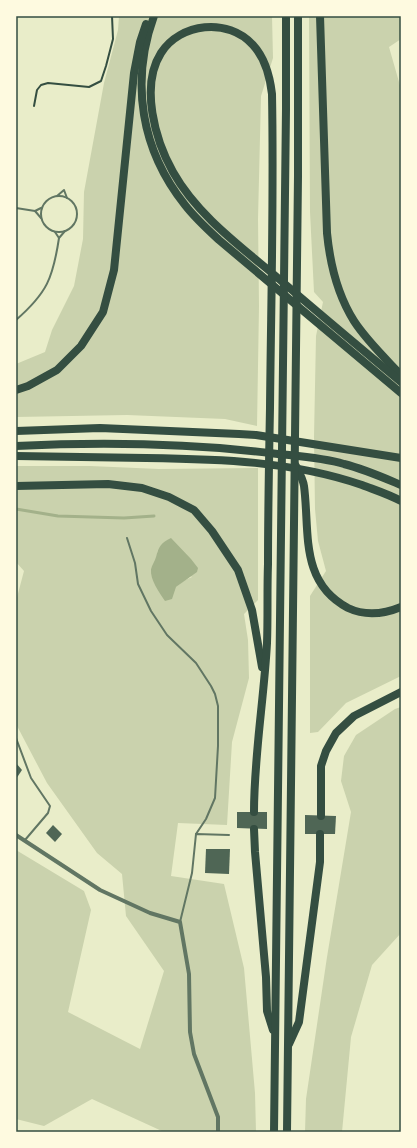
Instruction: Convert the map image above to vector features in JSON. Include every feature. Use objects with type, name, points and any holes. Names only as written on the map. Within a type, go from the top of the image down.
[{"type":"highway","points":[[16,390],[28,386],[57,370],[81,346],[103,312],[114,270],[134,72],[140,42],[149,16]]},
{"type":"highway","points":[[154,16],[144,52],[142,77],[144,118],[156,157],[172,187],[197,219],[219,240],[401,393]]},
{"type":"highway","points":[[274,1132],[284,339],[286,16]]},
{"type":"highway","points":[[287,1132],[296,414],[298,16]]},
{"type":"highway","points":[[320,16],[326,233],[331,265],[341,296],[354,322],[370,342],[401,375]]},
{"type":"highway","points":[[254,812],[254,785],[267,642],[271,336],[272,241],[272,94],[270,79],[265,66],[252,44],[239,34],[229,29],[220,27],[205,27],[186,32],[172,41],[161,52],[152,74],[151,104],[155,127],[164,154],[173,172],[189,196],[216,225],[401,382]]},
{"type":"highway","points":[[16,431],[100,428],[239,434],[401,458]]},
{"type":"highway","points":[[16,446],[134,443],[238,449],[317,458],[344,463],[401,485]]},
{"type":"highway","points":[[16,456],[172,458],[240,461],[316,472],[339,477],[391,495],[401,501]]},
{"type":"highway","points":[[295,463],[304,484],[308,550],[316,576],[322,586],[329,595],[340,603],[362,613],[386,612],[401,607]]},
{"type":"highway","points":[[16,486],[108,484],[142,488],[170,497],[194,510],[212,531],[238,570],[252,610],[264,680]]},
{"type":"highway","points":[[321,816],[321,766],[326,751],[336,733],[354,716],[401,692]]},
{"type":"highway","points":[[254,828],[266,977],[267,1011],[275,1036]]},
{"type":"highway","points":[[288,1047],[299,1022],[320,862],[320,834]]},
{"type":"street","points":[[16,835],[100,890],[150,912],[180,922],[189,974],[190,1032],[194,1054],[218,1117],[218,1132]]},
{"type":"lane","points":[[16,320],[40,295],[50,279],[56,262],[59,238],[75,223],[77,212],[75,206],[67,198],[64,190],[57,196],[48,199],[42,207],[35,212]]},
{"type":"lane","points":[[57,196],[67,198]]},
{"type":"lane","points":[[41,218],[42,207]]},
{"type":"lane","points":[[16,208],[35,212],[41,218],[46,227],[55,232],[59,238]]},
{"type":"lane","points":[[55,232],[66,231]]},
{"type":"lane","points":[[126,538],[135,563],[138,584],[151,611],[167,635],[196,663],[211,686],[218,706],[218,746],[215,798],[206,819],[196,834],[192,873],[180,922]]},
{"type":"lane","points":[[16,738],[31,778],[50,806],[48,813],[24,841]]},
{"type":"lane","points":[[196,834],[229,835]]},
{"type":"path","points":[[34,106],[37,90],[41,85],[48,83],[89,87],[101,81],[113,39],[112,16]]},
{"type":"shaded area","points":[[119,16],[272,16],[273,58],[261,96],[258,219],[259,306],[257,426],[225,419],[127,415],[16,417],[16,364],[45,352],[52,330],[74,286],[83,239],[84,192],[104,83],[118,30]]},
{"type":"shaded area","points":[[309,16],[401,16],[401,39],[389,47],[401,89],[401,676],[346,703],[318,732],[310,733],[310,596],[326,571],[318,541],[315,509],[314,437],[316,336],[323,302],[314,292],[310,212]]},
{"type":"shaded area","points":[[16,466],[90,466],[159,469],[258,468],[258,600],[244,614],[248,640],[249,678],[232,742],[227,825],[178,823],[171,876],[224,884],[244,968],[255,1093],[256,1132],[164,1132],[92,1099],[44,1126],[16,1119],[16,850],[84,891],[91,910],[68,1012],[140,1049],[164,971],[126,916],[122,874],[97,853],[47,783],[16,724],[16,601],[24,571],[16,562]],"holes":[[[158,550],[192,577],[176,587],[151,569],[156,560]]]},
{"type":"shaded area","points":[[171,538],[198,568],[197,572],[176,587],[172,599],[165,601],[153,582],[151,569],[159,547]]},
{"type":"shaded area","points":[[401,707],[401,933],[372,965],[351,1037],[342,1132],[305,1132],[306,1099],[327,957],[351,812],[341,781],[344,756],[356,735],[395,709]]},
{"type":"building","points":[[16,763],[22,770],[16,779]]},
{"type":"building","points":[[237,812],[267,812],[267,829],[237,828]]},
{"type":"building","points":[[305,815],[336,816],[335,834],[305,834]]},
{"type":"building","points":[[53,825],[62,834],[55,842],[46,833]]},
{"type":"building","points":[[206,849],[230,849],[229,874],[205,873]]},
{"type":"waterway","points":[[16,509],[58,516],[124,518],[154,516]]}]
